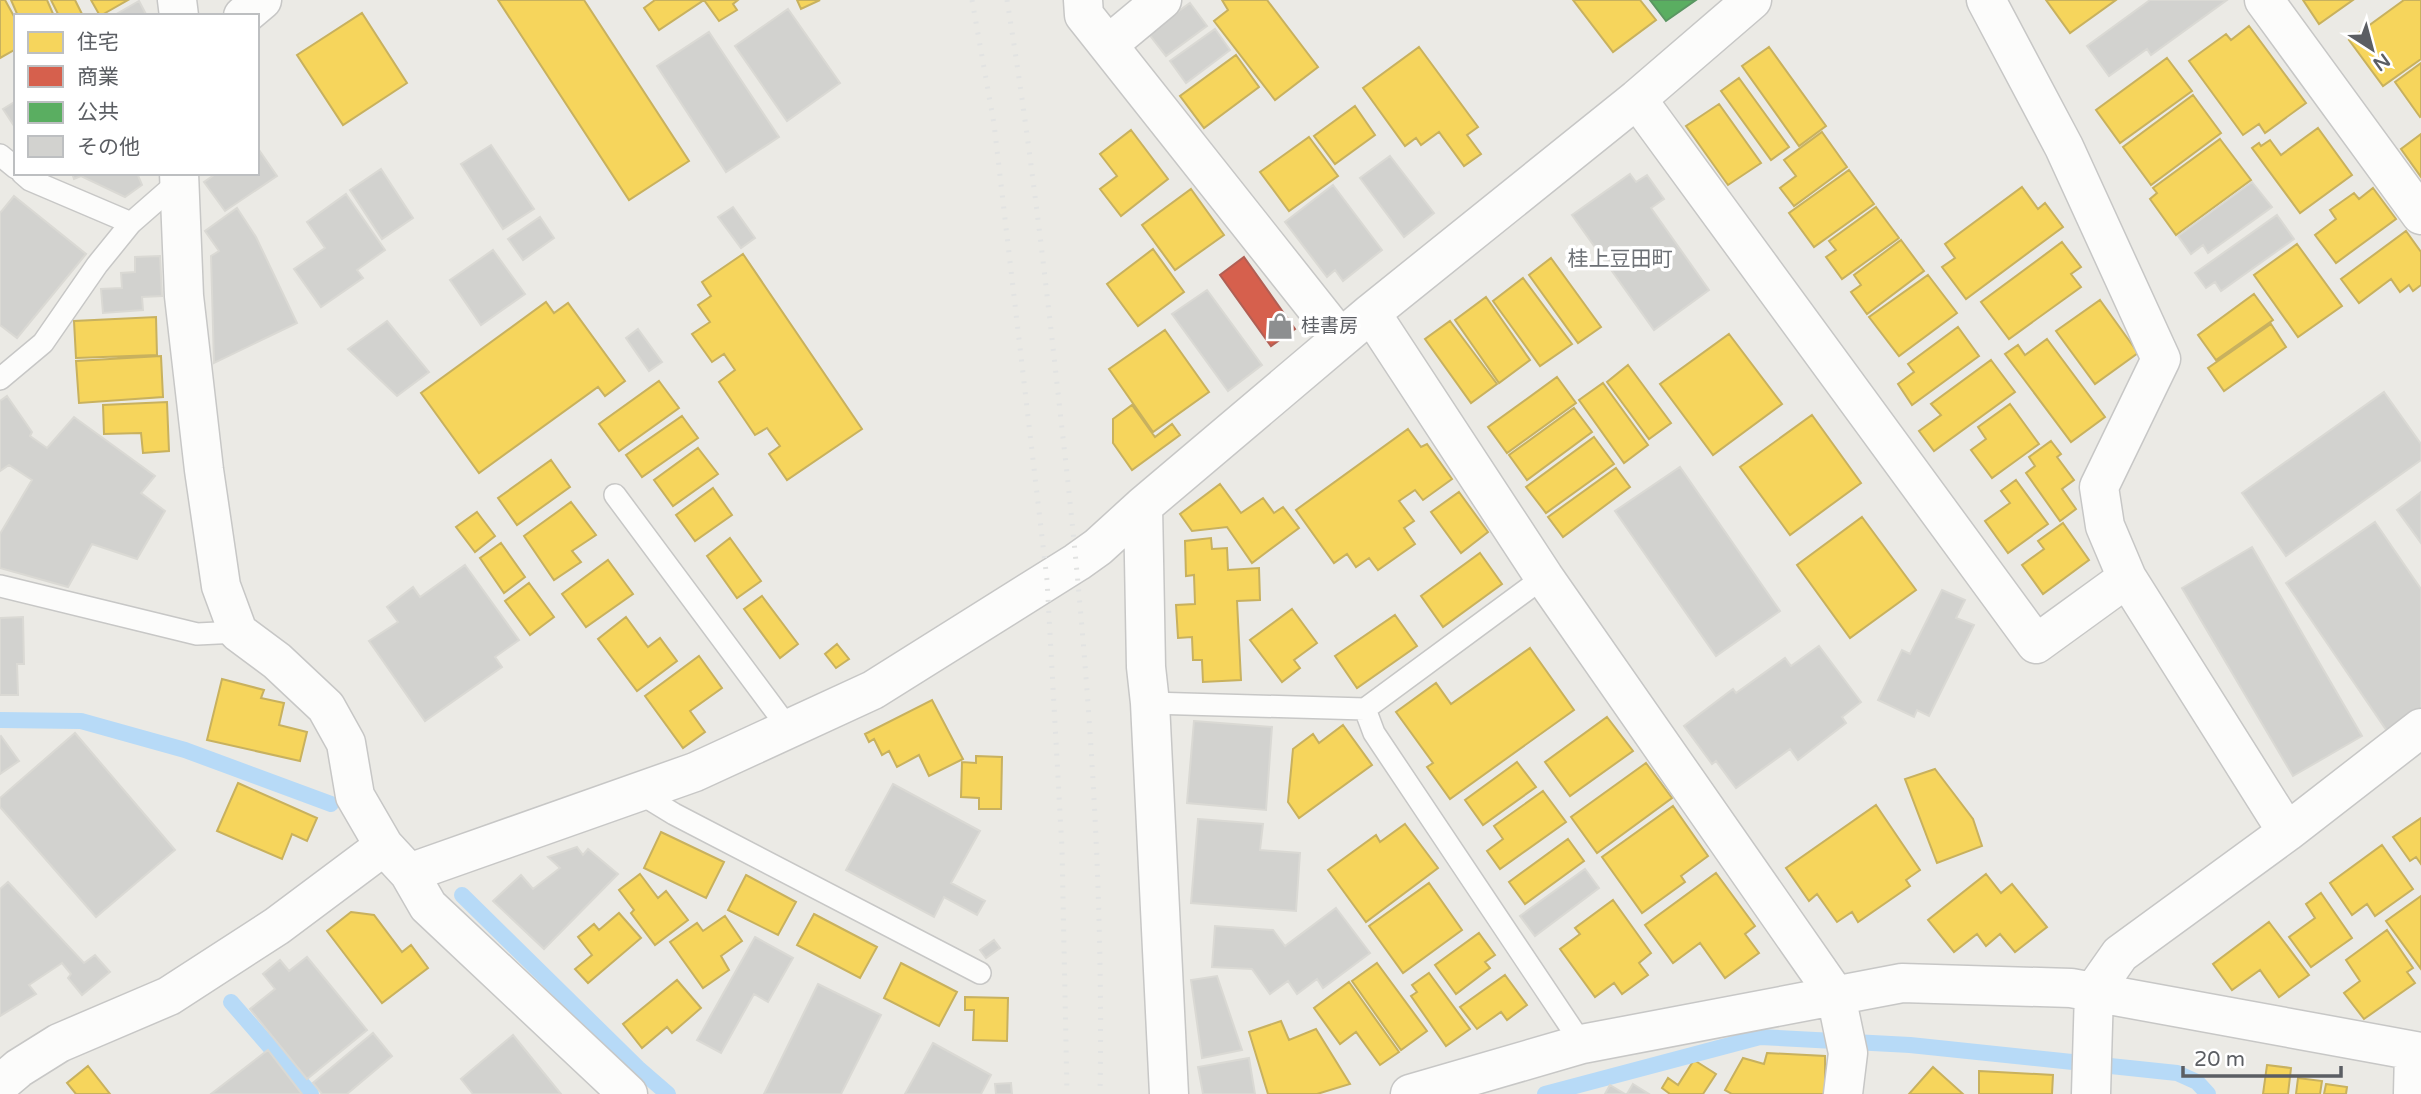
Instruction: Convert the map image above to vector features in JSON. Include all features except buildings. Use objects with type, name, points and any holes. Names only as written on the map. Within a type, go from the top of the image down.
[{"type":"street","points":[[245,14],[262,0]]},
{"type":"street","points":[[1083,0],[1084,15],[1340,338]]},
{"type":"street","points":[[1109,44],[1162,0]]},
{"type":"street","points":[[0,1084],[19,1068],[59,1043],[169,996],[278,926],[396,860],[638,792],[695,772],[873,690],[1098,547],[1340,338],[1637,99],[1752,0]]},
{"type":"street","points":[[1986,0],[2064,147],[2161,359],[2099,487],[2105,526],[2127,578],[2287,832]]},
{"type":"street","points":[[2264,0],[2421,215]]},
{"type":"street","points":[[1637,99],[2036,644],[2127,578]]},
{"type":"street","points":[[179,177],[184,296],[204,470],[221,586],[238,632],[277,661],[326,707],[346,743],[355,796],[428,906],[628,1094]]},
{"type":"street","points":[[1371,313],[1842,1025],[1843,1094]]},
{"type":"street","points":[[1143,506],[1146,667],[1169,1094]]},
{"type":"street","points":[[2091,1092],[2094,991],[2120,954],[2287,832],[2421,728]]},
{"type":"street","points":[[1410,1094],[1582,1044],[1842,1025],[1902,984],[2071,988],[2417,1051],[2413,1094]]},
{"type":"lane","points":[[0,155],[14,166]]},
{"type":"lane","points":[[24,175],[30,180],[131,223]]},
{"type":"lane","points":[[0,379],[43,343],[97,265],[131,223],[179,177]]},
{"type":"lane","points":[[615,495],[789,729]]},
{"type":"lane","points":[[1150,703],[1364,709],[1544,577]]},
{"type":"lane","points":[[0,586],[197,634],[238,632]]},
{"type":"lane","points":[[1364,709],[1374,733],[1582,1044]]},
{"type":"lane","points":[[638,792],[674,814],[980,973]]},
{"type":"waterway","points":[[0,720],[81,721],[185,750],[331,804]]},
{"type":"waterway","points":[[462,895],[638,1068],[668,1094]]},
{"type":"waterway","points":[[231,1002],[311,1094]]},
{"type":"waterway","points":[[1545,1094],[1760,1037],[1910,1045],[2177,1073],[2197,1082],[2208,1094]]},
{"type":"railway","points":[[972,0],[994,124],[1047,580],[1062,849],[1067,1094]]},
{"type":"railway","points":[[1007,0],[1048,308],[1078,581],[1096,837],[1100,1094]]},
{"type":"place","name":"桂書房","points":[[1280,326]]},
{"type":"district","name":"桂上豆田町","points":[[1620,259]]}]
